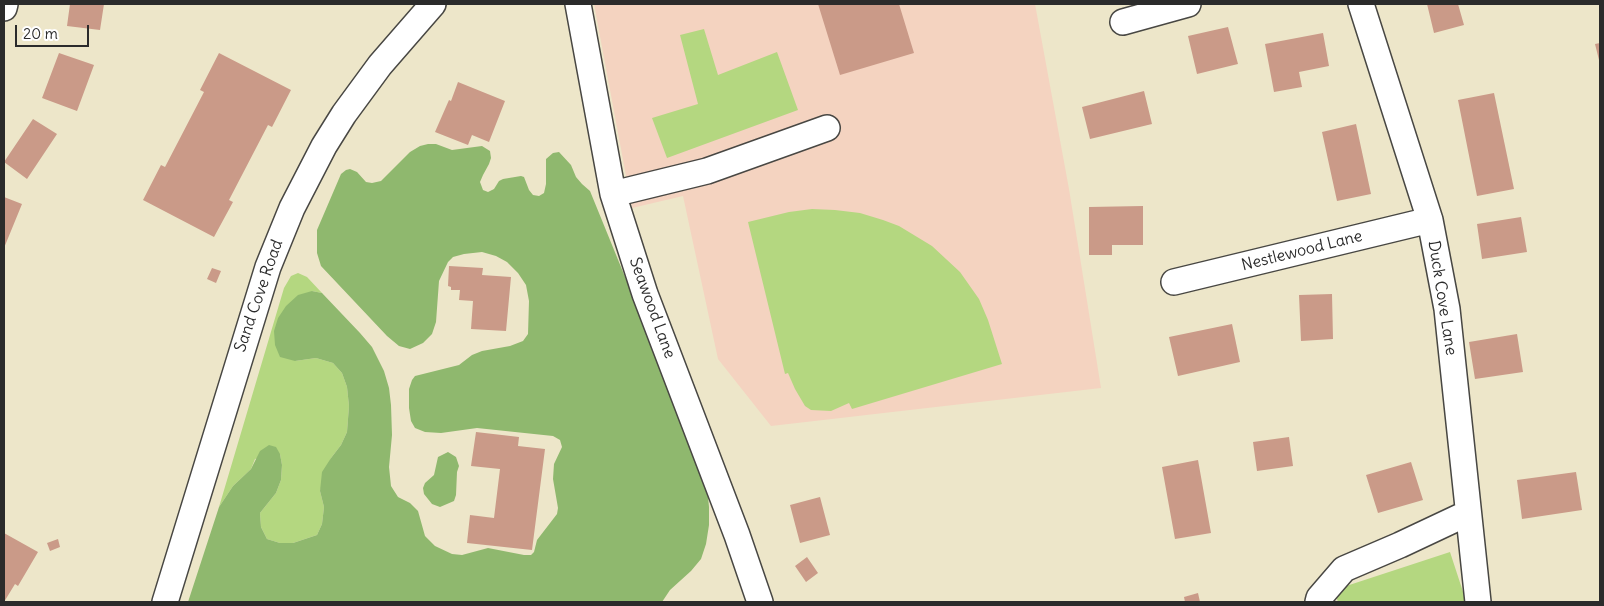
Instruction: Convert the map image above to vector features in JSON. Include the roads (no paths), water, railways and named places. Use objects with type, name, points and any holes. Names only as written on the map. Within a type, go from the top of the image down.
[{"type":"street","name":"Sand Cove Road","points":[[165,602],[241,350],[278,238],[304,183],[344,114],[380,65],[425,12],[442,4]]},
{"type":"street","name":"Seawood Lane","points":[[578,4],[613,194],[645,294],[737,535],[760,602]]},
{"type":"street","points":[[1123,22],[1188,4]]},
{"type":"street","name":"Duck Cove Lane","points":[[1361,4],[1430,220],[1447,309],[1478,602]]},
{"type":"street","points":[[613,194],[707,171],[827,128]]},
{"type":"street","name":"Nestlewood Lane","points":[[1174,282],[1430,220]]},
{"type":"street","points":[[1318,602],[1319,598],[1344,569],[1468,513]]}]
